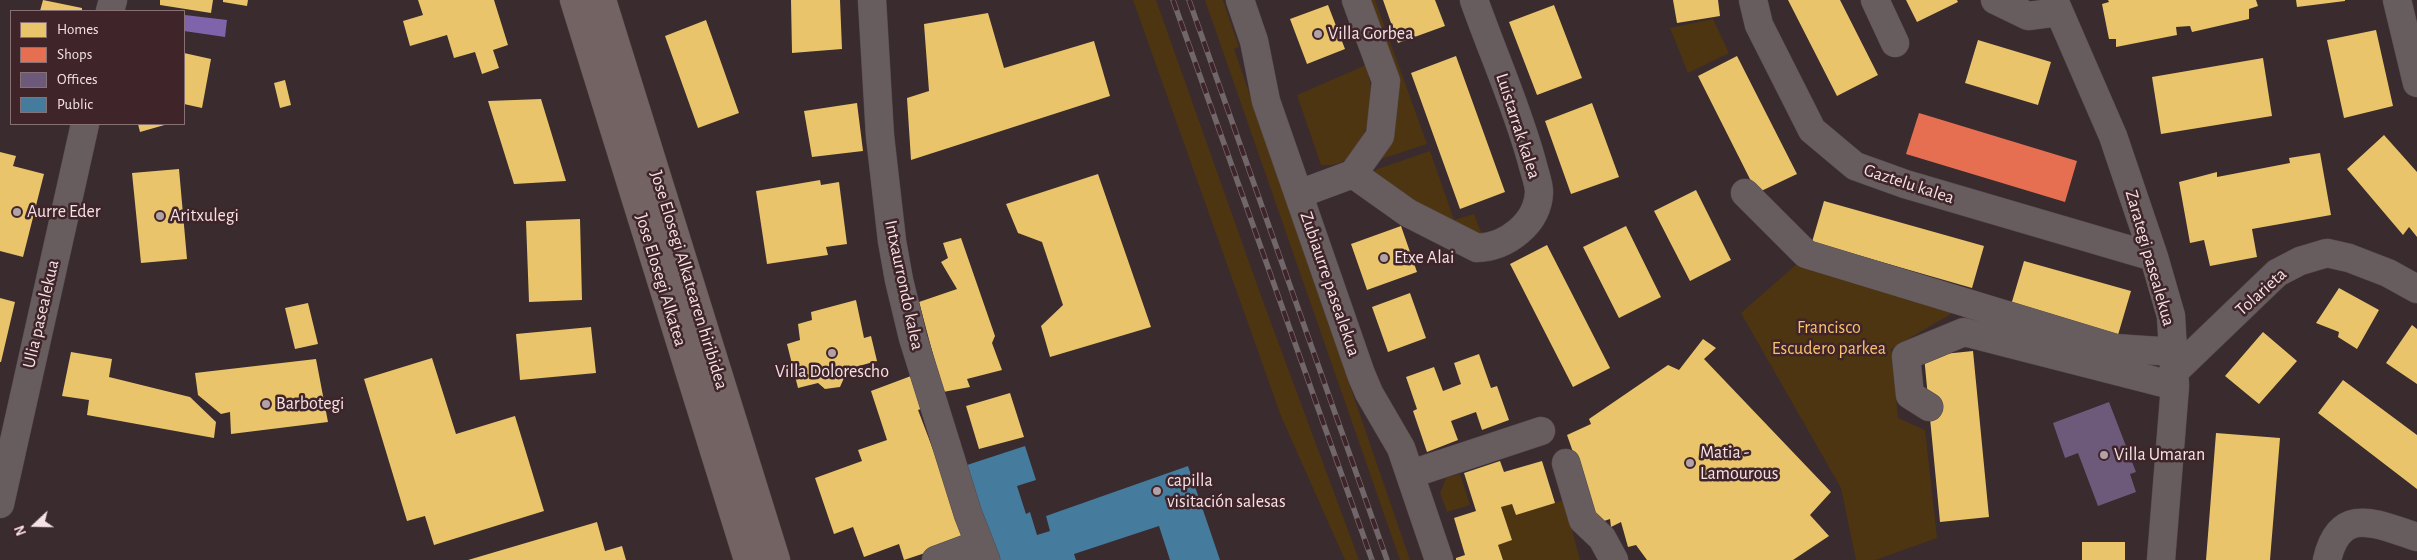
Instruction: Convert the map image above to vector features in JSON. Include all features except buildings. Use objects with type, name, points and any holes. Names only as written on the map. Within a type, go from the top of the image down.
[{"type":"main road","name":"Jose Elosegi Alkatea","points":[[574,0],[748,560]]},
{"type":"main road","name":"Jose Elosegi Alkatearen hiribidea","points":[[602,0],[776,560]]},
{"type":"street","name":"Intxaurrondo kalea","points":[[872,0],[880,136],[892,241],[899,280],[913,338],[983,552]]},
{"type":"street","name":"Zubiaurre pasealekua","points":[[1240,0],[1256,50],[1266,101],[1361,374],[1378,409],[1394,431],[1411,474],[1439,560]]},
{"type":"street","points":[[1299,194],[1353,174],[1380,136],[1386,81],[1356,0]]},
{"type":"street","name":"Luistarrak kalea","points":[[1353,174],[1408,213],[1478,248],[1490,248],[1500,244],[1521,230],[1536,210],[1539,190],[1527,145],[1474,0]]},
{"type":"street","name":"Gaztelu kalea","points":[[1753,0],[1759,25],[1812,130],[1855,166],[1905,184],[2154,257]]},
{"type":"street","points":[[1875,0],[1895,43]]},
{"type":"street","points":[[1995,0],[2028,16],[2056,6]]},
{"type":"street","points":[[2397,0],[2417,83]]},
{"type":"street","name":"Zarategi pasealekua","points":[[2056,6],[2113,136],[2154,257],[2171,316],[2174,370],[2161,560]]},
{"type":"street","name":"Ulia pasealekua","points":[[0,504],[84,125]]},
{"type":"street","points":[[1745,193],[1806,254],[2115,348],[2174,370]]},
{"type":"street","name":"Tolarieta","points":[[2174,370],[2277,273],[2300,261],[2327,253],[2348,258],[2388,273],[2417,290]]},
{"type":"street","points":[[1929,407],[1910,395],[1906,356],[1964,332],[2174,370]]},
{"type":"street","points":[[1411,474],[1541,431]]},
{"type":"street","points":[[1566,463],[1583,520],[1602,538],[1614,560]]},
{"type":"street","points":[[2327,560],[2334,540],[2342,528],[2361,521],[2382,524],[2412,544]]},
{"type":"street","points":[[936,560],[983,552]]},
{"type":"green space","points":[[1133,0],[1156,0],[1260,293],[1359,560],[1345,560],[1281,416]]},
{"type":"green space","points":[[1205,0],[1223,0],[1239,47],[1234,49],[1410,560],[1400,560]]},
{"type":"green space","points":[[1366,0],[1375,0],[1427,144],[1378,160]]},
{"type":"green space","points":[[1713,19],[1729,53],[1688,73],[1670,28]]},
{"type":"green space","points":[[1366,65],[1372,103],[1370,118],[1363,135],[1354,150],[1344,161],[1333,165],[1321,165],[1297,95]]},
{"type":"green space","points":[[1430,151],[1454,220],[1474,214],[1484,240],[1369,178],[1375,170]]},
{"type":"green space","name":"Francisco Escudero parkea","points":[[1798,263],[1956,311],[1891,349],[1898,418],[1925,430],[1937,538],[1875,560],[1856,560],[1841,488],[1741,313]]},
{"type":"green space","points":[[1460,474],[1470,505],[1447,512],[1440,493],[1446,478]]},
{"type":"green space","points":[[1564,500],[1580,560],[1503,560],[1498,545],[1512,540],[1501,507],[1512,504],[1516,515]]},
{"type":"shaded area","points":[[185,15],[227,20],[225,37],[185,31]]},
{"type":"railway","points":[[1173,0],[1372,560]]},
{"type":"railway","points":[[1189,0],[1387,560]]},
{"type":"place","name":"Villa Gorbea","points":[[1318,34]]},
{"type":"place","name":"Aurre Eder","points":[[17,212]]},
{"type":"place","name":"Aritxulegi","points":[[160,216]]},
{"type":"place","name":"Etxe Alai","points":[[1384,258]]},
{"type":"place","name":"Villa Dolorescho","points":[[832,353]]},
{"type":"place","name":"Barbotegi","points":[[266,404]]},
{"type":"place","name":"Villa Umaran","points":[[2104,455]]},
{"type":"place","name":"Matia - Lamourous","points":[[1690,463]]},
{"type":"place","name":"capilla visitación salesas","points":[[1157,491]]}]
